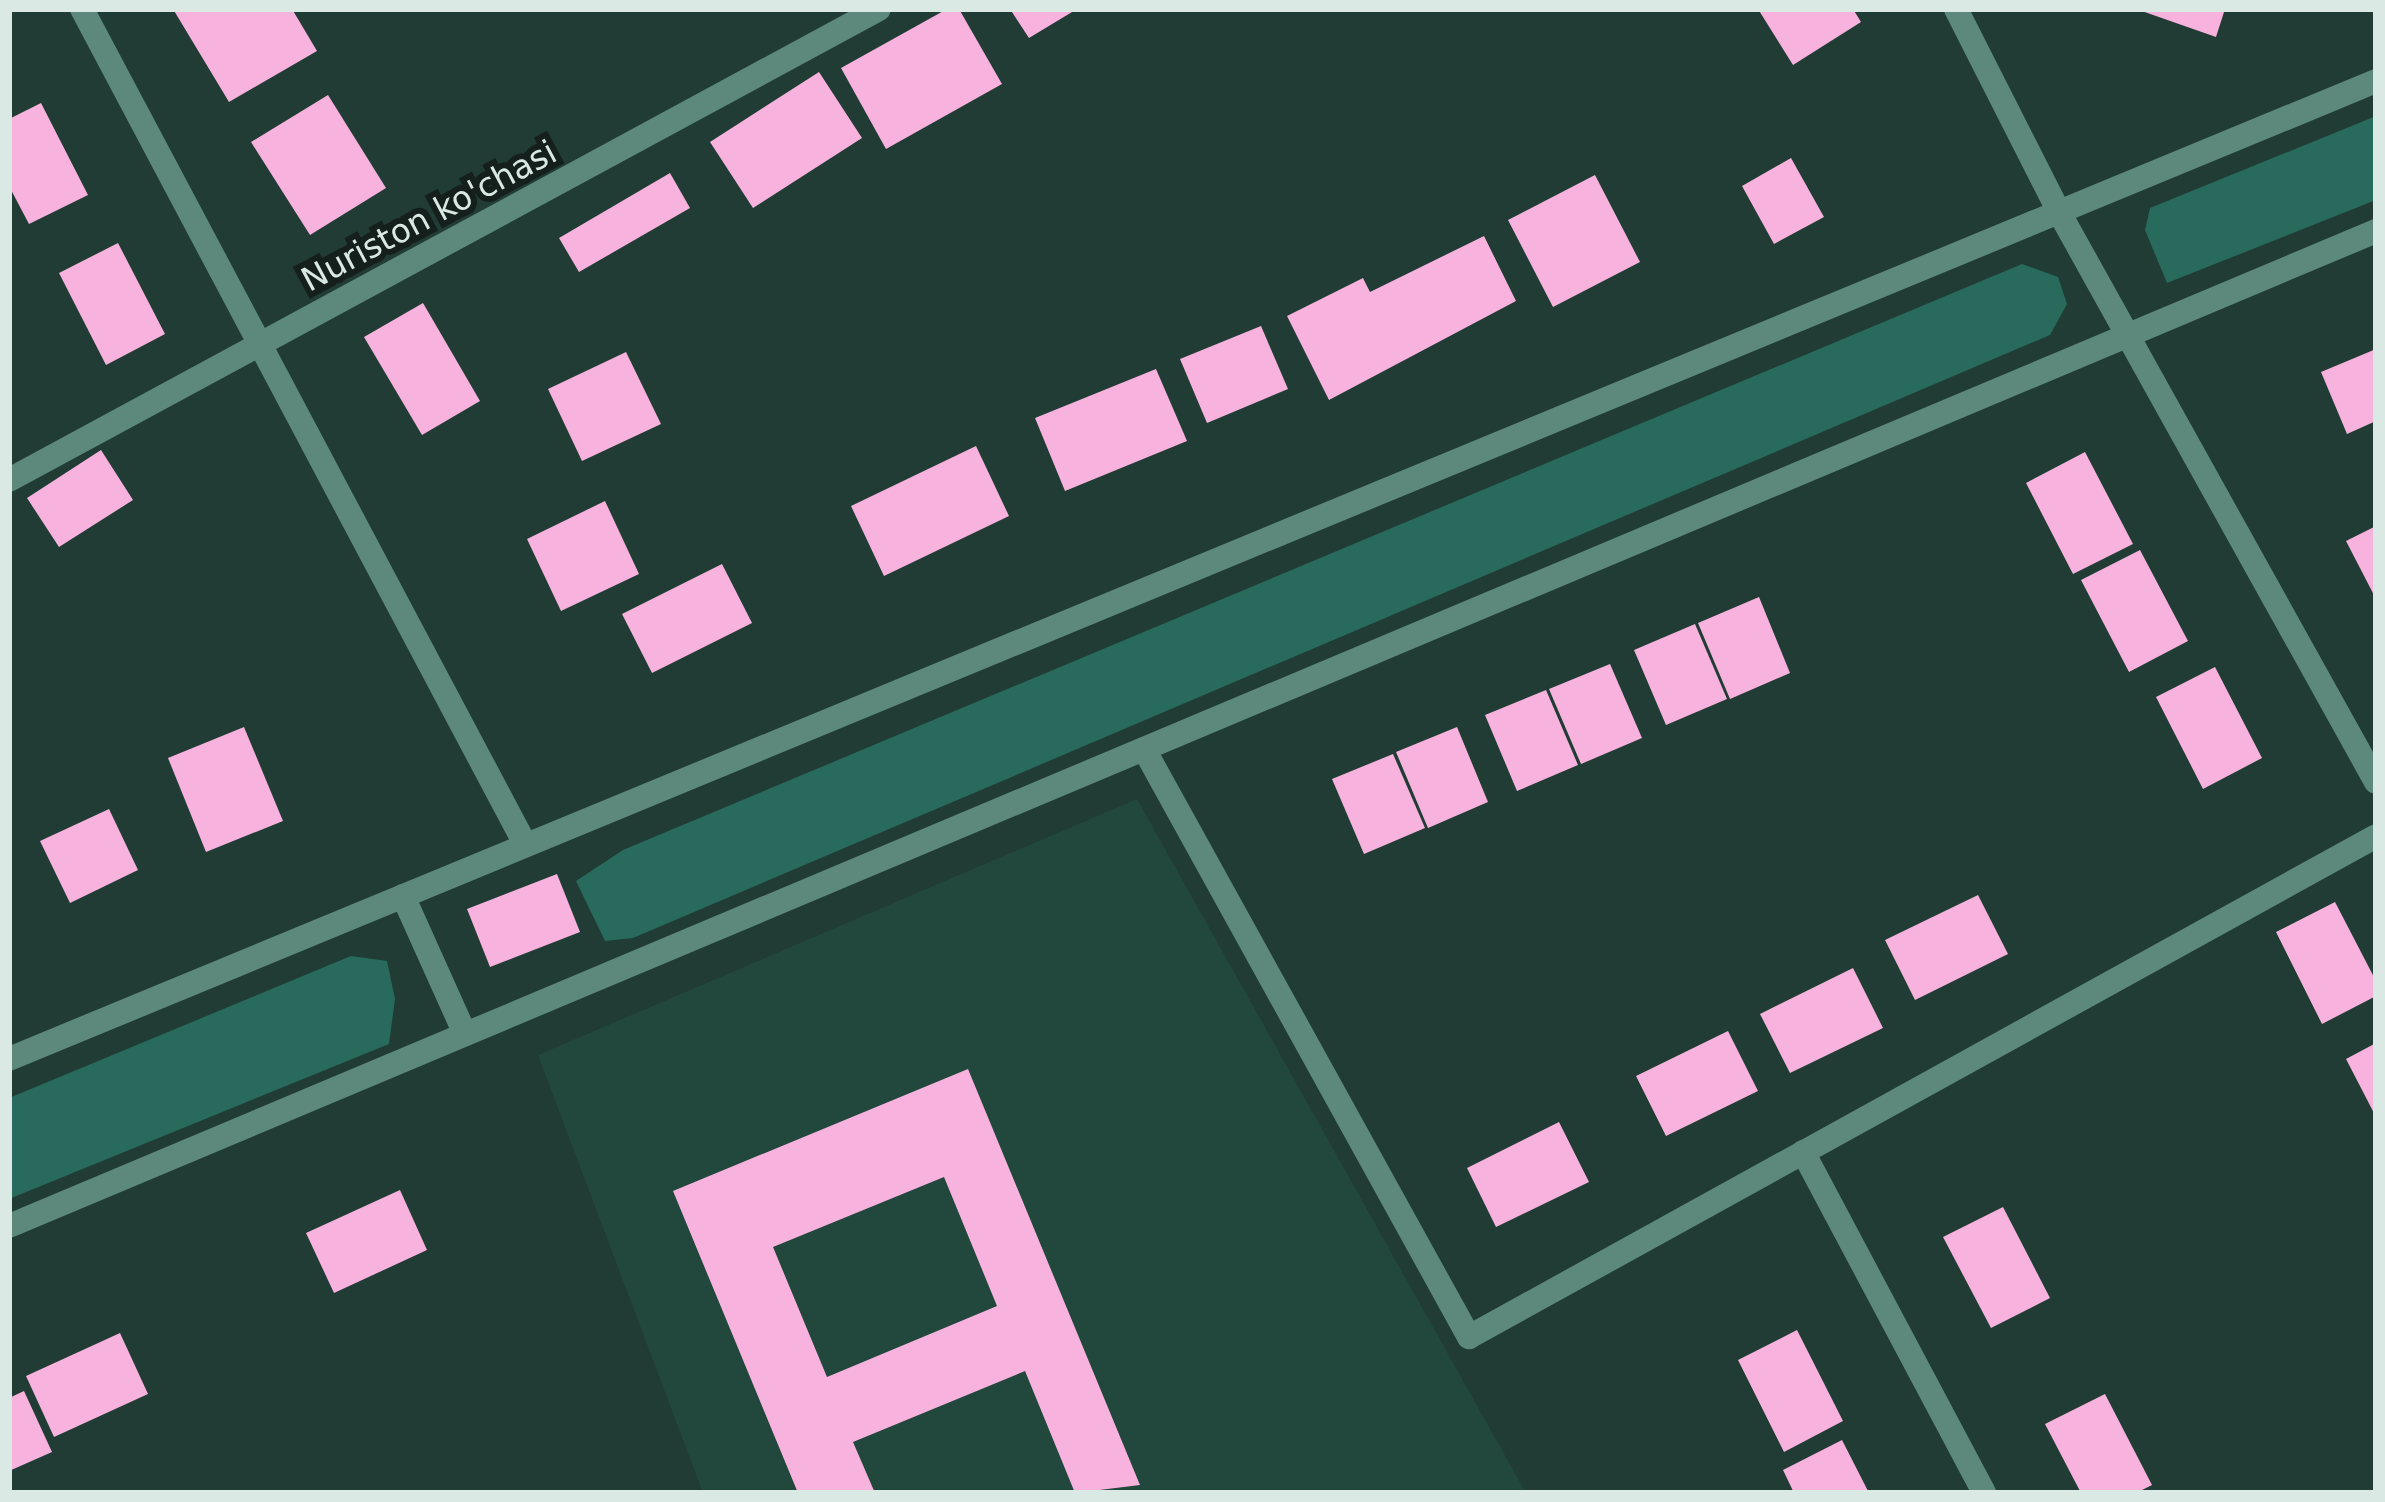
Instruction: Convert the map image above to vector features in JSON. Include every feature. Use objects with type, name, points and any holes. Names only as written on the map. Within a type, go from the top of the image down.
[{"type":"street","points":[[82,9],[525,844]]},
{"type":"street","name":"Nuriston ko'chasi","points":[[9,480],[880,9]]},
{"type":"street","points":[[1956,9],[2059,212],[2131,334],[2376,782]]},
{"type":"street","points":[[9,1059],[2376,80]]},
{"type":"street","points":[[9,1226],[2376,231]]},
{"type":"street","points":[[1144,749],[1469,1337],[2376,836]]},
{"type":"street","points":[[403,896],[465,1034]]},
{"type":"street","points":[[1803,1152],[1984,1493]]},
{"type":"shaded area","points":[[2376,116],[2376,200],[2167,283],[2145,230],[2150,208]]},
{"type":"shaded area","points":[[2022,264],[2058,277],[2067,304],[2050,335],[633,938],[605,941],[576,881],[623,850]]},
{"type":"shaded area","points":[[1137,799],[1526,1493],[703,1493],[538,1055]]},
{"type":"shaded area","points":[[351,956],[387,961],[395,999],[389,1044],[9,1199],[9,1098]]},
{"type":"building","points":[[173,9],[292,9],[317,51],[229,102]]},
{"type":"building","points":[[947,9],[959,9],[1002,84],[886,149],[841,68]]},
{"type":"building","points":[[1010,9],[1077,9],[1029,38]]},
{"type":"building","points":[[1758,9],[1853,9],[1861,22],[1793,65]]},
{"type":"building","points":[[2136,9],[2225,9],[2216,37]]},
{"type":"building","points":[[819,72],[862,138],[753,208],[710,142]]},
{"type":"building","points":[[328,95],[386,188],[310,235],[251,142]]},
{"type":"building","points":[[41,103],[88,195],[29,224],[9,186],[9,119]]},
{"type":"building","points":[[1791,158],[1824,217],[1774,244],[1742,186]]},
{"type":"building","points":[[670,173],[690,208],[579,272],[559,238]]},
{"type":"building","points":[[1595,175],[1640,262],[1553,307],[1508,220]]},
{"type":"building","points":[[1484,236],[1516,301],[1329,400],[1287,316],[1363,278],[1370,292]]},
{"type":"building","points":[[118,243],[165,334],[106,365],[59,273]]},
{"type":"building","points":[[423,303],[480,401],[422,435],[364,337]]},
{"type":"building","points":[[1261,326],[1288,389],[1207,423],[1180,359]]},
{"type":"building","points":[[2376,349],[2376,421],[2347,434],[2321,372]]},
{"type":"building","points":[[626,352],[661,424],[582,461],[548,389]]},
{"type":"building","points":[[1156,369],[1187,441],[1065,491],[1035,418]]},
{"type":"building","points":[[976,446],[1009,516],[884,576],[851,506]]},
{"type":"building","points":[[101,450],[133,500],[59,547],[27,498]]},
{"type":"building","points":[[2085,452],[2133,544],[2073,574],[2026,483]]},
{"type":"building","points":[[605,501],[639,574],[561,611],[527,539]]},
{"type":"building","points":[[2376,526],[2376,599],[2346,541]]},
{"type":"building","points":[[2140,550],[2188,641],[2129,672],[2081,580]]},
{"type":"building","points":[[722,564],[752,623],[652,673],[622,614]]},
{"type":"building","points":[[1759,597],[1790,673],[1730,699],[1698,623]]},
{"type":"building","points":[[1695,624],[1727,699],[1666,725],[1634,650]]},
{"type":"building","points":[[1610,664],[1642,738],[1581,764],[1549,689]]},
{"type":"building","points":[[2215,667],[2262,758],[2203,789],[2156,697]]},
{"type":"building","points":[[1546,690],[1578,765],[1517,791],[1485,715]]},
{"type":"building","points":[[244,727],[283,821],[206,852],[168,758]]},
{"type":"building","points":[[1457,727],[1488,802],[1428,828],[1396,752]]},
{"type":"building","points":[[1393,754],[1425,828],[1364,854],[1332,779]]},
{"type":"building","points":[[109,809],[138,870],[70,903],[40,841]]},
{"type":"building","points":[[557,874],[580,932],[490,967],[467,909]]},
{"type":"building","points":[[1978,895],[2008,954],[1915,1000],[1885,940]]},
{"type":"building","points":[[2335,902],[2376,981],[2376,996],[2322,1024],[2276,932]]},
{"type":"building","points":[[1853,968],[1883,1028],[1790,1073],[1760,1014]]},
{"type":"building","points":[[1728,1031],[1758,1091],[1666,1136],[1636,1076]]},
{"type":"building","points":[[2376,1043],[2376,1117],[2346,1059]]},
{"type":"building","points":[[968,1069],[1140,1485],[1075,1493],[1025,1371],[853,1442],[875,1493],[798,1493],[673,1191]],"holes":[[[944,1177],[997,1306],[827,1377],[773,1247]]]},
{"type":"building","points":[[1559,1122],[1589,1182],[1496,1227],[1467,1168]]},
{"type":"building","points":[[400,1190],[427,1250],[334,1293],[306,1233]]},
{"type":"building","points":[[2003,1207],[2050,1298],[1991,1328],[1943,1237]]},
{"type":"building","points":[[1797,1330],[1843,1421],[1784,1452],[1738,1360]]},
{"type":"building","points":[[120,1333],[148,1394],[54,1437],[26,1376]]},
{"type":"building","points":[[24,1391],[52,1452],[9,1471],[9,1398]]},
{"type":"building","points":[[2105,1394],[2152,1485],[2136,1493],[2081,1493],[2045,1424]]},
{"type":"building","points":[[1842,1440],[1869,1493],[1794,1493],[1783,1470]]}]
